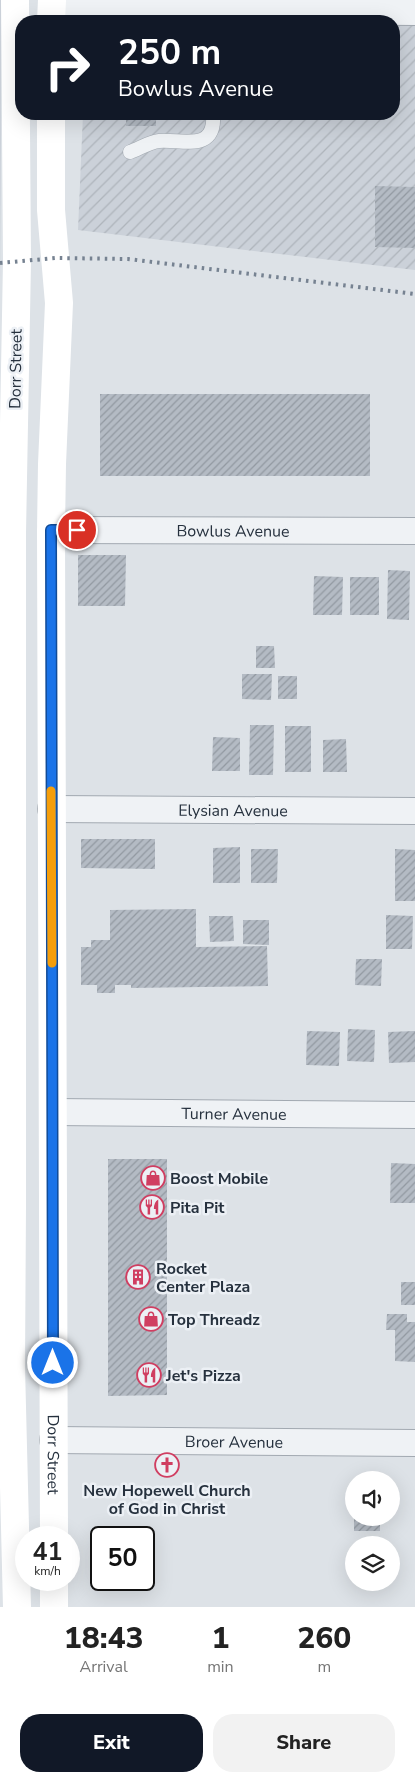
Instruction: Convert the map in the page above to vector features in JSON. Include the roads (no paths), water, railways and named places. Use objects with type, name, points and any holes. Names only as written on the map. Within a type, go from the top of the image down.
[{"type":"main road","name":"Dorr Street","points":[[15,0],[15,71]]},
{"type":"main road","points":[[0,39],[15,71]]},
{"type":"main road","name":"Dorr Street","points":[[16,120],[17,261],[12,533],[11,1367],[17,1607]]},
{"type":"main road","name":"Dorr Street","points":[[51,120],[51,210],[59,303],[51,530],[54,1526]]},
{"type":"main road","points":[[12,873],[30,874],[35,880],[39,980],[53,1112]]},
{"type":"main road","points":[[54,1591],[54,1607]]},
{"type":"street","points":[[52,10],[139,4],[415,12]]},
{"type":"street","name":"Bowlus Avenue","points":[[51,530],[415,531]]},
{"type":"street","name":"Elysian Avenue","points":[[51,809],[415,811]]},
{"type":"street","name":"Turner Avenue","points":[[53,1112],[415,1115]]},
{"type":"street","points":[[0,1495],[12,1426]]},
{"type":"street","name":"Broer Avenue","points":[[53,1440],[415,1443]]},
{"type":"lane","points":[[130,152],[158,141],[194,142],[202,140],[211,131],[213,120]]},
{"type":"railway","points":[[0,263],[56,258],[128,259],[415,294]]},
{"type":"place","name":"Boost Mobile","points":[[153,1178]]},
{"type":"place","name":"Pita Pit","points":[[152,1207]]},
{"type":"place","name":"Rocket Center Plaza","points":[[138,1277]]},
{"type":"place","name":"Top Threadz","points":[[151,1319]]},
{"type":"place","name":"Jet's Pizza","points":[[149,1375]]},
{"type":"place","name":"New Hopewell Church of God in Christ","points":[[167,1465]]}]
